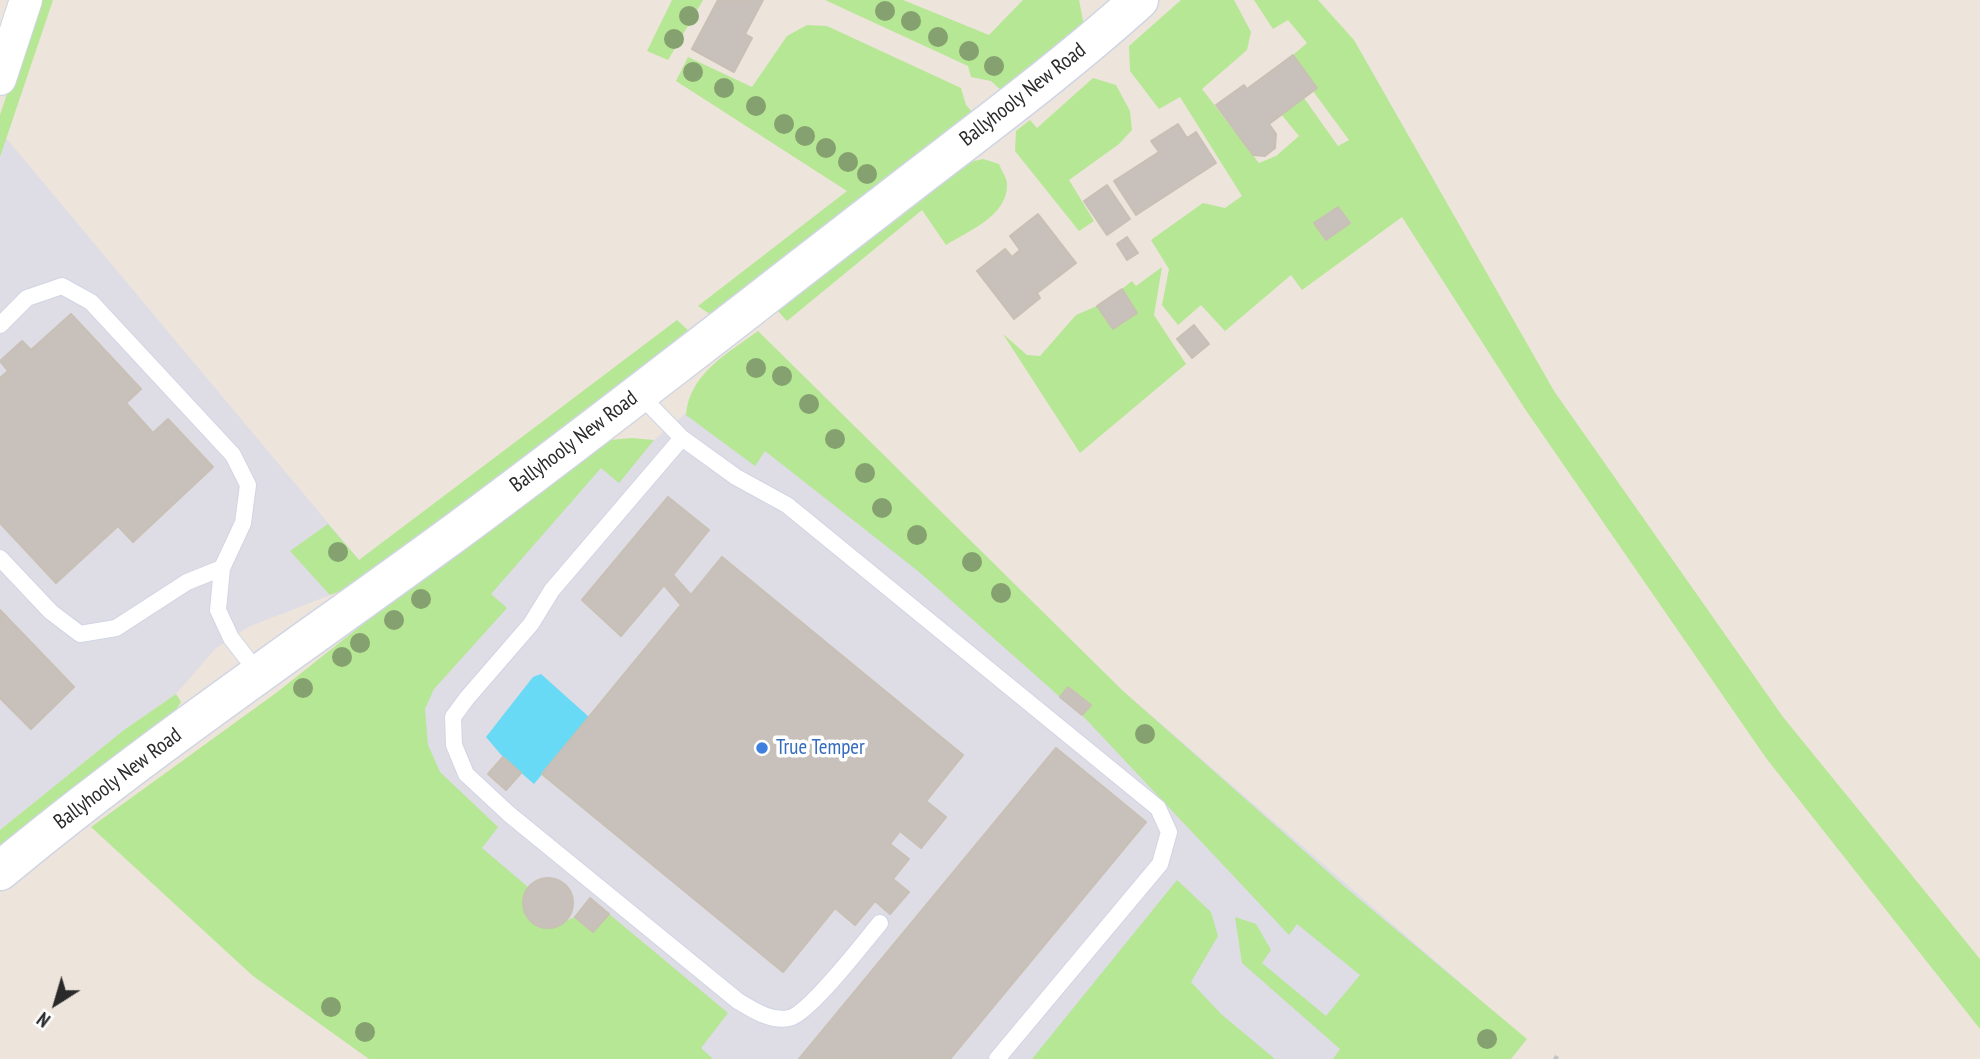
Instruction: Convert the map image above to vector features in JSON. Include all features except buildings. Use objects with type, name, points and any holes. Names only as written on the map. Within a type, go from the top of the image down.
[{"type":"main road","name":"Ballyhooly New Road","points":[[0,871],[45,833],[448,538],[638,393],[1008,107],[1139,0]]},
{"type":"street","points":[[0,79],[26,0]]},
{"type":"lane","points":[[0,325],[27,298],[62,286],[91,302],[233,455],[248,485],[243,523],[222,569],[218,610],[230,638],[259,674]]},
{"type":"lane","points":[[638,393],[682,438],[736,477],[787,505],[1157,808],[1169,832],[1160,864],[997,1059]]},
{"type":"lane","points":[[682,438],[552,590],[531,624],[467,698],[453,717],[453,745],[466,774],[509,814],[737,1001],[764,1016],[789,1018],[808,1006],[880,923]]},
{"type":"lane","points":[[0,558],[51,612],[80,634],[116,628],[187,582],[222,569]]},
{"type":"shaded area","points":[[6,138],[359,560],[366,581],[248,627],[215,649],[176,694],[124,730],[0,830],[0,157]]},
{"type":"shaded area","name":"True Temper","points":[[770,343],[1123,691],[1477,997],[1424,1059],[677,1059],[276,693],[590,469],[654,440]]},
{"type":"green space","points":[[38,0],[53,0],[0,157],[0,115]]},
{"type":"green space","points":[[672,0],[703,0],[668,60],[647,51]]},
{"type":"green space","points":[[825,0],[903,0],[989,35],[1023,0],[1079,0],[1084,26],[1004,93],[991,81],[971,77],[968,66]]},
{"type":"green space","points":[[1181,0],[1234,0],[1251,32],[1247,50],[1202,89],[1259,163],[1276,156],[1299,136],[1281,114],[1304,98],[1338,146],[1349,140],[1313,91],[1317,88],[1293,55],[1307,43],[1288,20],[1273,29],[1254,0],[1318,0],[1354,40],[1554,391],[1783,717],[1980,959],[1980,1029],[1766,758],[1525,409],[1402,217],[1302,290],[1291,275],[1225,331],[1201,305],[1178,325],[1162,305],[1169,269],[1151,240],[1203,203],[1225,208],[1242,196],[1180,97],[1159,109],[1130,71],[1129,46]]},
{"type":"green space","points":[[807,25],[827,26],[961,88],[966,105],[975,115],[714,317],[698,306],[847,191],[676,81],[688,57],[752,87],[787,36]]},
{"type":"green space","points":[[1093,78],[1116,85],[1130,111],[1132,130],[1119,144],[1069,180],[1094,221],[1079,231],[1015,151],[1016,131],[1030,120],[1037,128]]},
{"type":"green space","points":[[983,159],[999,164],[1007,184],[1001,205],[985,221],[946,245],[922,210],[787,321],[777,310],[961,164]]},
{"type":"green space","points":[[1162,267],[1154,315],[1186,364],[1080,453],[1003,334],[1027,355],[1040,356],[1076,315],[1097,306],[1113,329],[1137,313],[1122,289],[1132,281],[1136,286]]},
{"type":"green space","points":[[677,320],[691,333],[366,581],[330,595],[290,551],[328,524],[359,560]]},
{"type":"green space","points":[[758,331],[1123,691],[1345,887],[1527,1039],[1511,1059],[1333,1059],[1340,1049],[1242,963],[1235,917],[1256,924],[1271,950],[1262,963],[1326,1016],[1360,975],[1297,924],[1289,935],[1082,715],[1090,705],[1068,688],[1060,697],[918,571],[765,451],[755,466],[686,415],[694,388],[702,376],[723,356]]},
{"type":"green space","points":[[632,438],[654,440],[619,483],[601,468],[491,594],[507,608],[434,689],[425,709],[428,745],[440,772],[498,827],[482,848],[528,887],[524,908],[530,919],[549,928],[575,917],[593,932],[609,914],[728,1013],[701,1048],[713,1059],[369,1059],[253,976],[91,827],[276,693],[575,456],[598,441]]},
{"type":"green space","points":[[176,694],[181,702],[168,722],[0,854],[0,830],[124,730]]},
{"type":"green space","points":[[1177,880],[1211,912],[1218,936],[1191,982],[1221,1014],[1275,1059],[1032,1059]]},
{"type":"water","points":[[541,674],[589,717],[534,784],[503,757],[486,737],[533,677]]},
{"type":"place","name":"True Temper","points":[[762,748]]}]
